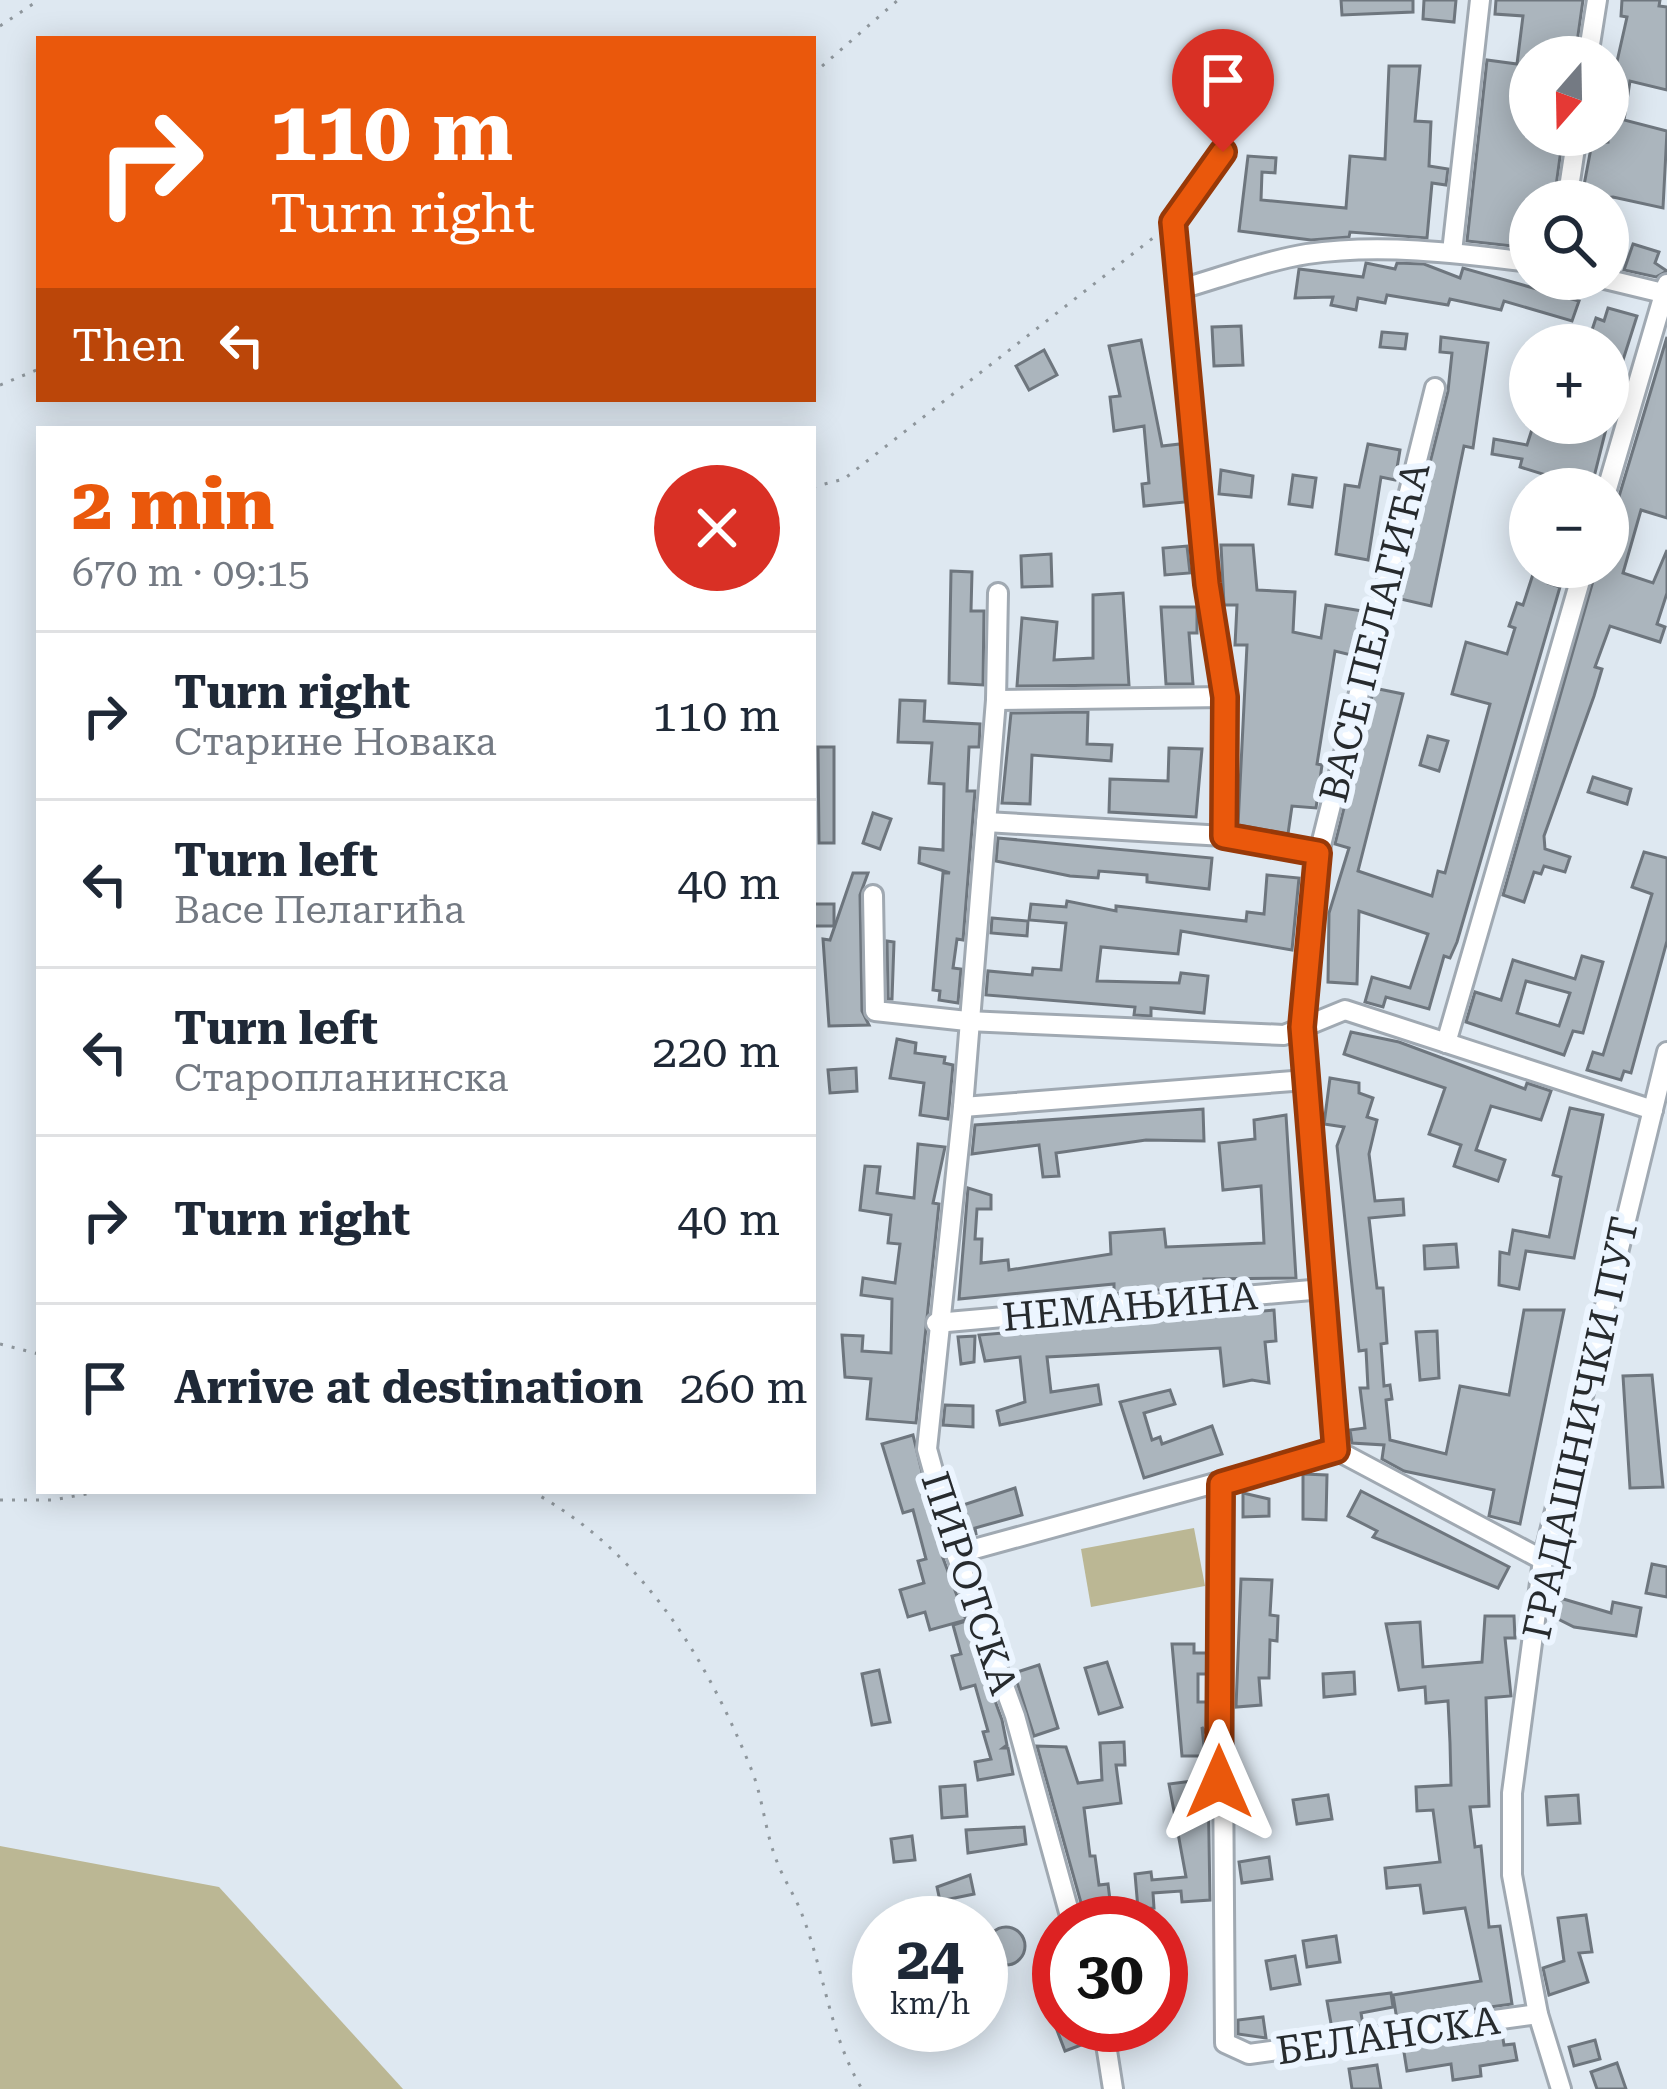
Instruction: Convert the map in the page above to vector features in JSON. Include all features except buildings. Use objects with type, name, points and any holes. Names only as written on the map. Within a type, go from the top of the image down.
[{"type":"street","points":[[1452,252],[1480,0]]},
{"type":"street","points":[[1591,36],[1597,0]]},
{"type":"street","points":[[1223,152],[1173,222],[1207,584],[1225,697],[1224,836]]},
{"type":"street","points":[[1181,289],[1303,255],[1452,252],[1509,259]]},
{"type":"street","points":[[1612,468],[1666,291],[1629,284]]},
{"type":"street","name":"ВАСЕ ПЕЛАГИЋА","points":[[1336,1450],[1302,1027],[1318,853],[1435,388]]},
{"type":"street","points":[[1447,1043],[1577,588]]},
{"type":"street","name":"ПИРОТСКА","points":[[998,592],[996,700],[967,1021],[964,1107],[936,1322],[927,1449],[956,1554],[1015,1716],[1065,1896]]},
{"type":"street","points":[[996,700],[1225,697]]},
{"type":"street","points":[[986,821],[1224,836],[1318,853]]},
{"type":"street","points":[[873,895],[875,1011],[967,1021],[1284,1035],[1345,1010],[1447,1043],[1659,1099]]},
{"type":"street","name":"ГРАДАШНИЧКИ ПУТ","points":[[1561,2089],[1538,2014],[1512,1876],[1510,1823],[1543,1561],[1667,1052]]},
{"type":"street","points":[[964,1107],[1306,1080]]},
{"type":"street","name":"НЕМАЊИНА","points":[[936,1322],[1323,1289]]},
{"type":"street","points":[[956,1554],[1336,1450],[1543,1561]]},
{"type":"street","name":"БЕЛАНСКА","points":[[1221,1484],[1225,2042],[1234,2051],[1249,2054],[1538,2014]]},
{"type":"street","points":[[1107,2052],[1113,2089]]},
{"type":"path","points":[[0,26],[39,0]]},
{"type":"path","points":[[816,71],[898,0]]},
{"type":"path","points":[[816,486],[844,479],[1173,222]]},
{"type":"path","points":[[0,385],[36,370]]},
{"type":"path","points":[[0,1345],[36,1353]]},
{"type":"path","points":[[0,1500],[53,1500],[86,1494]]},
{"type":"path","points":[[537,1494],[561,1507],[633,1566],[685,1632],[753,1773],[776,1860],[803,1918],[845,2060],[862,2089]]},
{"type":"shaded area","points":[[1194,1528],[1205,1586],[1091,1607],[1081,1549]]},
{"type":"shaded area","points":[[0,1846],[219,1887],[403,2089],[0,2089]]},
{"type":"route","points":[[1219,1782],[1221,1484],[1336,1450],[1302,1027],[1318,853],[1224,836],[1225,697],[1207,584],[1173,222],[1223,152]]}]
